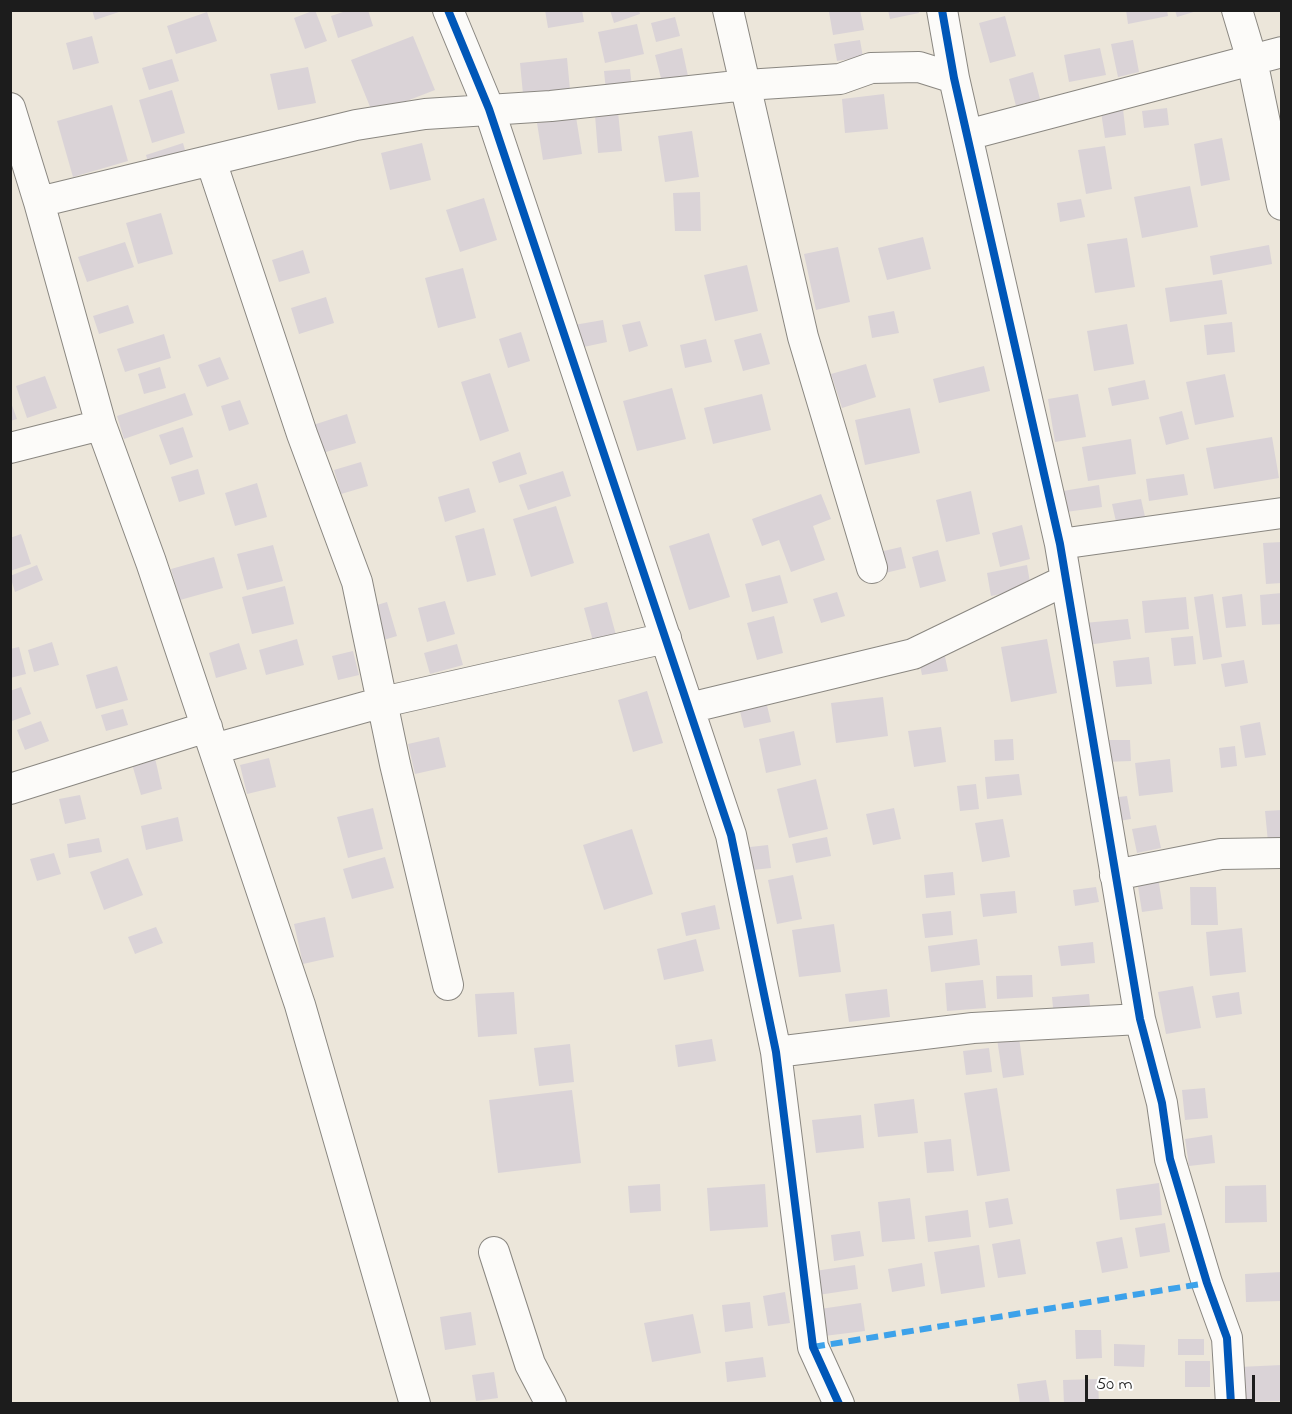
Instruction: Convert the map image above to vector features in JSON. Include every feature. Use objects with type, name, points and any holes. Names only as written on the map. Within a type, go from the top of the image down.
[{"type":"street","points":[[448,10],[489,109],[731,835],[776,1052],[813,1347],[839,1404]]},
{"type":"street","points":[[728,10],[803,337],[872,568]]},
{"type":"street","points":[[942,10],[954,78],[1060,544],[1140,1018],[1162,1103],[1170,1160],[1207,1283],[1227,1338],[1232,1404]]},
{"type":"street","points":[[1237,10],[1252,60],[1281,205]]},
{"type":"street","points":[[967,135],[1281,52]]},
{"type":"street","points":[[39,202],[356,125],[425,114],[551,106],[746,85],[840,79],[871,68],[918,67],[954,78]]},
{"type":"street","points":[[11,113],[39,202],[101,425],[151,562],[300,1005],[416,1404]]},
{"type":"street","points":[[211,161],[302,434],[357,582],[395,764],[448,985]]},
{"type":"street","points":[[10,448],[101,425]]},
{"type":"street","points":[[1060,544],[1281,513]]},
{"type":"street","points":[[689,708],[913,654],[1066,580]]},
{"type":"street","points":[[10,789],[210,738],[383,702],[666,638]]},
{"type":"street","points":[[1115,875],[1221,854],[1281,853]]},
{"type":"street","points":[[776,1052],[973,1028],[1140,1018]]},
{"type":"street","points":[[494,1252],[530,1364],[551,1404]]},
{"type":"building","points":[[92,10],[122,10],[122,11],[95,20]]},
{"type":"building","points":[[315,10],[327,41],[305,49],[294,18]]},
{"type":"building","points":[[349,10],[368,10],[373,26],[338,38],[331,16]]},
{"type":"building","points":[[545,10],[582,10],[584,22],[548,28]]},
{"type":"building","points":[[610,10],[639,10],[640,14],[614,23]]},
{"type":"building","points":[[860,10],[864,30],[833,35],[829,12]]},
{"type":"building","points":[[888,10],[918,10],[919,13],[890,19]]},
{"type":"building","points":[[1126,10],[1167,10],[1168,16],[1128,24]]},
{"type":"building","points":[[1175,10],[1197,10],[1197,11],[1177,17]]},
{"type":"building","points":[[207,12],[217,41],[176,54],[167,26]]},
{"type":"building","points":[[1005,16],[1016,56],[990,63],[979,23]]},
{"type":"building","points":[[675,17],[680,36],[656,42],[651,23]]},
{"type":"building","points":[[637,24],[644,54],[605,63],[598,32]]},
{"type":"building","points":[[92,36],[99,63],[73,70],[66,43]]},
{"type":"building","points":[[413,36],[435,90],[373,114],[351,60]]},
{"type":"building","points":[[860,40],[863,57],[837,61],[834,44]]},
{"type":"building","points":[[1133,40],[1139,72],[1118,77],[1111,44]]},
{"type":"building","points":[[682,48],[688,76],[662,82],[655,55]]},
{"type":"building","points":[[1100,48],[1106,75],[1069,82],[1064,55]]},
{"type":"building","points":[[567,58],[570,90],[523,94],[520,63]]},
{"type":"building","points":[[172,59],[179,81],[149,90],[142,68]]},
{"type":"building","points":[[308,67],[316,103],[278,110],[270,74]]},
{"type":"building","points":[[630,69],[632,88],[606,91],[604,71]]},
{"type":"building","points":[[1033,72],[1040,99],[1016,106],[1009,79]]},
{"type":"building","points":[[172,90],[185,133],[152,143],[139,100]]},
{"type":"building","points":[[884,94],[888,129],[845,133],[842,99]]},
{"type":"building","points":[[112,105],[128,161],[73,177],[57,121]]},
{"type":"building","points":[[1167,108],[1169,125],[1144,128],[1142,111]]},
{"type":"building","points":[[1123,109],[1126,135],[1105,138],[1101,112]]},
{"type":"building","points":[[618,112],[622,151],[598,153],[595,115]]},
{"type":"building","points":[[576,117],[582,154],[543,160],[537,123]]},
{"type":"building","points":[[692,131],[699,177],[665,182],[658,136]]},
{"type":"building","points":[[1222,138],[1230,180],[1201,186],[1194,144]]},
{"type":"building","points":[[183,143],[187,157],[150,168],[146,155]]},
{"type":"building","points":[[422,143],[431,180],[390,190],[381,153]]},
{"type":"building","points":[[1105,146],[1112,189],[1086,194],[1078,150]]},
{"type":"building","points":[[1190,186],[1198,227],[1142,238],[1134,197]]},
{"type":"building","points":[[700,192],[701,231],[675,231],[673,193]]},
{"type":"building","points":[[484,198],[497,240],[460,252],[446,210]]},
{"type":"building","points":[[1081,199],[1085,217],[1060,222],[1057,203]]},
{"type":"building","points":[[161,213],[173,254],[138,264],[126,223]]},
{"type":"building","points":[[923,237],[931,269],[887,280],[878,248]]},
{"type":"building","points":[[1127,238],[1135,287],[1095,293],[1087,244]]},
{"type":"building","points":[[125,242],[134,267],[87,282],[78,257]]},
{"type":"building","points":[[1269,245],[1272,264],[1213,275],[1210,256]]},
{"type":"building","points":[[838,247],[850,302],[816,310],[804,254]]},
{"type":"building","points":[[303,250],[310,273],[279,282],[272,260]]},
{"type":"building","points":[[747,265],[758,311],[715,321],[704,275]]},
{"type":"building","points":[[463,268],[476,318],[438,328],[425,278]]},
{"type":"building","points":[[1222,280],[1227,314],[1170,322],[1165,288]]},
{"type":"building","points":[[326,297],[334,323],[299,334],[291,308]]},
{"type":"building","points":[[128,305],[134,323],[99,334],[93,316]]},
{"type":"building","points":[[894,311],[899,333],[872,338],[868,316]]},
{"type":"building","points":[[603,320],[607,342],[579,348],[574,325]]},
{"type":"building","points":[[640,321],[648,346],[629,352],[622,325]]},
{"type":"building","points":[[1232,322],[1235,352],[1207,355],[1204,325]]},
{"type":"building","points":[[1127,324],[1134,364],[1094,371],[1087,331]]},
{"type":"building","points":[[521,332],[530,361],[508,368],[499,339]]},
{"type":"building","points":[[761,333],[770,364],[743,371],[734,340]]},
{"type":"building","points":[[164,334],[171,358],[125,372],[117,349]]},
{"type":"building","points":[[706,339],[712,362],[685,368],[680,345]]},
{"type":"building","points":[[220,357],[229,379],[207,387],[198,365]]},
{"type":"building","points":[[866,364],[876,397],[842,408],[831,374]]},
{"type":"building","points":[[984,366],[990,391],[939,403],[933,379]]},
{"type":"building","points":[[160,367],[166,388],[144,394],[138,374]]},
{"type":"building","points":[[490,373],[509,431],[480,441],[461,382]]},
{"type":"building","points":[[1225,374],[1234,417],[1195,425],[1186,382]]},
{"type":"building","points":[[45,376],[57,408],[27,418],[16,386]]},
{"type":"building","points":[[1145,380],[1149,399],[1112,406],[1108,388]]},
{"type":"building","points":[[672,388],[686,439],[637,451],[623,401]]},
{"type":"building","points":[[185,393],[193,415],[124,439],[117,416]]},
{"type":"building","points":[[762,394],[771,430],[713,444],[704,408]]},
{"type":"building","points":[[1078,394],[1086,437],[1055,442],[1048,399]]},
{"type":"building","points":[[10,400],[17,419],[10,421]]},
{"type":"building","points":[[240,400],[249,424],[229,431],[221,406]]},
{"type":"building","points":[[910,408],[920,453],[865,465],[855,420]]},
{"type":"building","points":[[1182,411],[1189,439],[1166,445],[1159,417]]},
{"type":"building","points":[[347,414],[356,443],[316,455],[307,427]]},
{"type":"building","points":[[183,427],[193,457],[170,465],[159,435]]},
{"type":"building","points":[[1272,437],[1279,478],[1214,489],[1206,448]]},
{"type":"building","points":[[1131,439],[1136,474],[1088,481],[1082,447]]},
{"type":"building","points":[[520,452],[527,474],[499,483],[492,462]]},
{"type":"building","points":[[361,462],[368,486],[341,494],[334,470]]},
{"type":"building","points":[[198,469],[205,494],[179,502],[171,477]]},
{"type":"building","points":[[563,471],[571,496],[528,510],[519,485]]},
{"type":"building","points":[[1184,474],[1188,495],[1149,501],[1146,479]]},
{"type":"building","points":[[257,483],[267,517],[235,526],[225,493]]},
{"type":"building","points":[[1099,485],[1102,507],[1066,512],[1063,491]]},
{"type":"building","points":[[469,488],[476,512],[445,522],[438,497]]},
{"type":"building","points":[[971,491],[980,534],[946,542],[936,500]]},
{"type":"building","points":[[821,494],[831,519],[813,526],[825,560],[791,572],[779,540],[762,546],[752,519]]},
{"type":"building","points":[[1141,499],[1146,521],[1117,526],[1112,504]]},
{"type":"building","points":[[556,506],[574,563],[531,577],[513,519]]},
{"type":"building","points":[[1022,525],[1030,559],[1000,567],[992,533]]},
{"type":"building","points":[[484,528],[496,575],[467,582],[455,536]]},
{"type":"building","points":[[709,533],[730,597],[689,610],[669,546]]},
{"type":"building","points":[[21,534],[31,564],[10,571],[10,538]]},
{"type":"building","points":[[1282,542],[1282,583],[1266,584],[1263,543]]},
{"type":"building","points":[[273,545],[283,581],[247,590],[237,554]]},
{"type":"building","points":[[901,547],[906,568],[881,574],[875,553]]},
{"type":"building","points":[[938,550],[946,581],[920,588],[912,557]]},
{"type":"building","points":[[214,557],[223,588],[180,600],[171,569]]},
{"type":"building","points":[[37,565],[43,580],[15,592],[10,576]]},
{"type":"building","points":[[1027,565],[1031,588],[991,596],[987,573]]},
{"type":"building","points":[[780,575],[788,603],[752,612],[745,584]]},
{"type":"building","points":[[285,586],[294,624],[252,634],[242,597]]},
{"type":"building","points":[[837,592],[845,616],[821,623],[813,599]]},
{"type":"building","points":[[1282,593],[1282,624],[1262,625],[1260,595]]},
{"type":"building","points":[[1213,594],[1222,657],[1203,660],[1194,597]]},
{"type":"building","points":[[1242,594],[1246,626],[1226,628],[1222,597]]},
{"type":"building","points":[[1186,597],[1189,629],[1145,633],[1142,601]]},
{"type":"building","points":[[445,601],[455,634],[427,642],[418,608]]},
{"type":"building","points":[[387,602],[397,636],[377,642],[367,608]]},
{"type":"building","points":[[607,602],[616,635],[593,641],[584,608]]},
{"type":"building","points":[[774,616],[783,653],[757,660],[747,623]]},
{"type":"building","points":[[1128,619],[1131,639],[1087,645],[1084,623]]},
{"type":"building","points":[[1193,636],[1196,664],[1174,666],[1171,638]]},
{"type":"building","points":[[297,639],[304,665],[266,675],[259,650]]},
{"type":"building","points":[[1047,639],[1057,693],[1011,702],[1001,647]]},
{"type":"building","points":[[52,642],[59,665],[34,672],[28,650]]},
{"type":"building","points":[[239,643],[247,669],[216,678],[209,653]]},
{"type":"building","points":[[457,644],[463,665],[430,674],[424,653]]},
{"type":"building","points":[[19,647],[26,674],[10,678],[10,649]]},
{"type":"building","points":[[353,651],[359,675],[338,680],[332,656]]},
{"type":"building","points":[[944,652],[948,671],[922,675],[918,656]]},
{"type":"building","points":[[1149,657],[1152,684],[1116,687],[1113,661]]},
{"type":"building","points":[[1244,660],[1248,683],[1225,687],[1221,664]]},
{"type":"building","points":[[117,666],[128,700],[96,709],[86,675]]},
{"type":"building","points":[[21,687],[31,714],[12,721],[10,691]]},
{"type":"building","points":[[647,691],[663,743],[633,752],[618,700]]},
{"type":"building","points":[[765,697],[771,722],[744,728],[738,703]]},
{"type":"building","points":[[883,697],[888,736],[836,743],[831,703]]},
{"type":"building","points":[[123,709],[128,725],[106,731],[101,715]]},
{"type":"building","points":[[41,721],[49,741],[25,750],[17,730]]},
{"type":"building","points":[[1260,722],[1266,755],[1245,758],[1240,726]]},
{"type":"building","points":[[941,727],[946,762],[914,767],[908,731]]},
{"type":"building","points":[[794,731],[801,765],[766,773],[759,739]]},
{"type":"building","points":[[439,737],[446,767],[415,774],[408,744]]},
{"type":"building","points":[[1013,739],[1014,760],[995,761],[994,740]]},
{"type":"building","points":[[1104,740],[1130,740],[1131,761],[1104,762]]},
{"type":"building","points":[[1235,746],[1237,766],[1221,768],[1219,748]]},
{"type":"building","points":[[155,758],[162,789],[141,795],[132,764]]},
{"type":"building","points":[[269,758],[276,787],[247,794],[240,765]]},
{"type":"building","points":[[1170,759],[1173,792],[1139,796],[1135,763]]},
{"type":"building","points":[[1019,774],[1022,795],[987,799],[985,777]]},
{"type":"building","points":[[816,779],[828,829],[789,838],[777,789]]},
{"type":"building","points":[[976,784],[979,809],[960,811],[957,786]]},
{"type":"building","points":[[80,795],[86,819],[65,824],[59,799]]},
{"type":"building","points":[[1127,796],[1131,819],[1113,822],[1110,798]]},
{"type":"building","points":[[373,808],[383,849],[348,858],[337,817]]},
{"type":"building","points":[[894,808],[901,839],[873,845],[866,814]]},
{"type":"building","points":[[1282,810],[1282,841],[1268,842],[1265,811]]},
{"type":"building","points":[[178,817],[183,841],[146,850],[141,826]]},
{"type":"building","points":[[1003,819],[1010,857],[982,862],[975,823]]},
{"type":"building","points":[[1156,825],[1161,848],[1137,853],[1132,829]]},
{"type":"building","points":[[632,829],[653,894],[604,910],[583,845]]},
{"type":"building","points":[[827,837],[831,856],[796,863],[792,844]]},
{"type":"building","points":[[99,838],[102,852],[69,858],[67,844]]},
{"type":"building","points":[[768,845],[771,868],[744,871],[741,848]]},
{"type":"building","points":[[54,853],[61,874],[37,881],[30,859]]},
{"type":"building","points":[[385,857],[394,888],[352,899],[343,869]]},
{"type":"building","points":[[128,858],[143,895],[104,910],[90,872]]},
{"type":"building","points":[[953,872],[955,895],[926,898],[924,875]]},
{"type":"building","points":[[793,875],[802,919],[777,924],[768,880]]},
{"type":"building","points":[[1158,877],[1163,909],[1142,912],[1137,880]]},
{"type":"building","points":[[1096,887],[1099,902],[1075,906],[1073,890]]},
{"type":"building","points":[[1190,887],[1216,887],[1218,925],[1191,925]]},
{"type":"building","points":[[1015,891],[1017,913],[983,917],[980,894]]},
{"type":"building","points":[[715,905],[720,929],[686,936],[681,913]]},
{"type":"building","points":[[951,911],[953,935],[925,938],[922,914]]},
{"type":"building","points":[[325,917],[334,957],[303,964],[294,924]]},
{"type":"building","points":[[834,924],[841,972],[799,977],[792,930]]},
{"type":"building","points":[[156,927],[163,943],[135,954],[128,937]]},
{"type":"building","points":[[1242,928],[1246,972],[1210,976],[1206,932]]},
{"type":"building","points":[[696,939],[704,971],[664,980],[657,949]]},
{"type":"building","points":[[977,939],[980,965],[931,972],[928,946]]},
{"type":"building","points":[[1093,942],[1095,963],[1061,966],[1058,946]]},
{"type":"building","points":[[1032,975],[1033,997],[997,999],[996,976]]},
{"type":"building","points":[[983,980],[986,1008],[947,1011],[945,983]]},
{"type":"building","points":[[1193,986],[1201,1028],[1166,1034],[1158,992]]},
{"type":"building","points":[[887,989],[890,1017],[849,1022],[845,994]]},
{"type":"building","points":[[514,992],[517,1034],[478,1037],[475,994]]},
{"type":"building","points":[[1239,992],[1242,1014],[1216,1018],[1212,996]]},
{"type":"building","points":[[1089,994],[1091,1015],[1054,1018],[1052,997]]},
{"type":"building","points":[[1019,1037],[1024,1075],[1003,1078],[997,1039]]},
{"type":"building","points":[[712,1039],[716,1061],[678,1067],[675,1045]]},
{"type":"building","points":[[570,1044],[574,1082],[539,1086],[534,1048]]},
{"type":"building","points":[[989,1048],[992,1072],[966,1075],[963,1051]]},
{"type":"building","points":[[997,1088],[1010,1171],[977,1176],[964,1093]]},
{"type":"building","points":[[1205,1088],[1208,1118],[1185,1120],[1182,1090]]},
{"type":"building","points":[[572,1090],[581,1163],[498,1173],[489,1100]]},
{"type":"building","points":[[914,1099],[918,1133],[878,1137],[874,1104]]},
{"type":"building","points":[[861,1115],[864,1148],[816,1153],[812,1120]]},
{"type":"building","points":[[1212,1135],[1215,1163],[1189,1166],[1185,1139]]},
{"type":"building","points":[[951,1139],[954,1171],[927,1173],[924,1142]]},
{"type":"building","points":[[1159,1183],[1162,1215],[1120,1220],[1116,1189]]},
{"type":"building","points":[[660,1184],[661,1211],[630,1213],[628,1186]]},
{"type":"building","points":[[765,1184],[768,1227],[710,1231],[707,1188]]},
{"type":"building","points":[[1266,1185],[1267,1222],[1225,1223],[1225,1186]]},
{"type":"building","points":[[910,1198],[915,1239],[882,1242],[878,1202]]},
{"type":"building","points":[[1008,1198],[1013,1224],[989,1228],[985,1202]]},
{"type":"building","points":[[968,1210],[971,1237],[928,1242],[925,1216]]},
{"type":"building","points":[[1165,1223],[1170,1252],[1140,1257],[1135,1228]]},
{"type":"building","points":[[860,1231],[864,1256],[834,1261],[831,1235]]},
{"type":"building","points":[[1122,1237],[1128,1268],[1102,1273],[1096,1242]]},
{"type":"building","points":[[1020,1239],[1026,1274],[998,1278],[992,1244]]},
{"type":"building","points":[[979,1245],[985,1287],[941,1294],[934,1252]]},
{"type":"building","points":[[922,1263],[925,1286],[892,1292],[888,1269]]},
{"type":"building","points":[[855,1265],[858,1289],[818,1295],[815,1271]]},
{"type":"building","points":[[1282,1272],[1282,1301],[1246,1302],[1245,1274]]},
{"type":"building","points":[[785,1292],[790,1323],[768,1326],[763,1296]]},
{"type":"building","points":[[750,1302],[753,1328],[725,1332],[722,1305]]},
{"type":"building","points":[[861,1303],[865,1331],[824,1336],[820,1309]]},
{"type":"building","points":[[471,1312],[476,1345],[445,1350],[440,1317]]},
{"type":"building","points":[[693,1314],[701,1353],[652,1362],[644,1323]]},
{"type":"building","points":[[1075,1330],[1101,1330],[1102,1358],[1076,1359]]},
{"type":"building","points":[[1178,1339],[1204,1339],[1204,1355],[1178,1355]]},
{"type":"building","points":[[1114,1344],[1145,1345],[1144,1367],[1114,1366]]},
{"type":"building","points":[[763,1357],[766,1377],[727,1382],[725,1362]]},
{"type":"building","points":[[1185,1361],[1210,1361],[1210,1387],[1185,1387]]},
{"type":"building","points":[[1282,1365],[1282,1401],[1241,1402],[1239,1367]]},
{"type":"building","points":[[494,1372],[498,1398],[476,1401],[472,1375]]},
{"type":"building","points":[[1098,1379],[1099,1404],[1064,1404],[1063,1380]]},
{"type":"building","points":[[1046,1380],[1050,1404],[1020,1404],[1017,1384]]},
{"type":"marked path","points":[[813,1347],[1207,1283]]},
{"type":"cycle path","points":[[448,10],[489,109],[731,835],[776,1052],[813,1347],[839,1404]]},
{"type":"cycle path","points":[[942,10],[954,78],[1060,544],[1140,1019],[1162,1103],[1170,1159],[1207,1283],[1227,1338],[1231,1404]]}]
